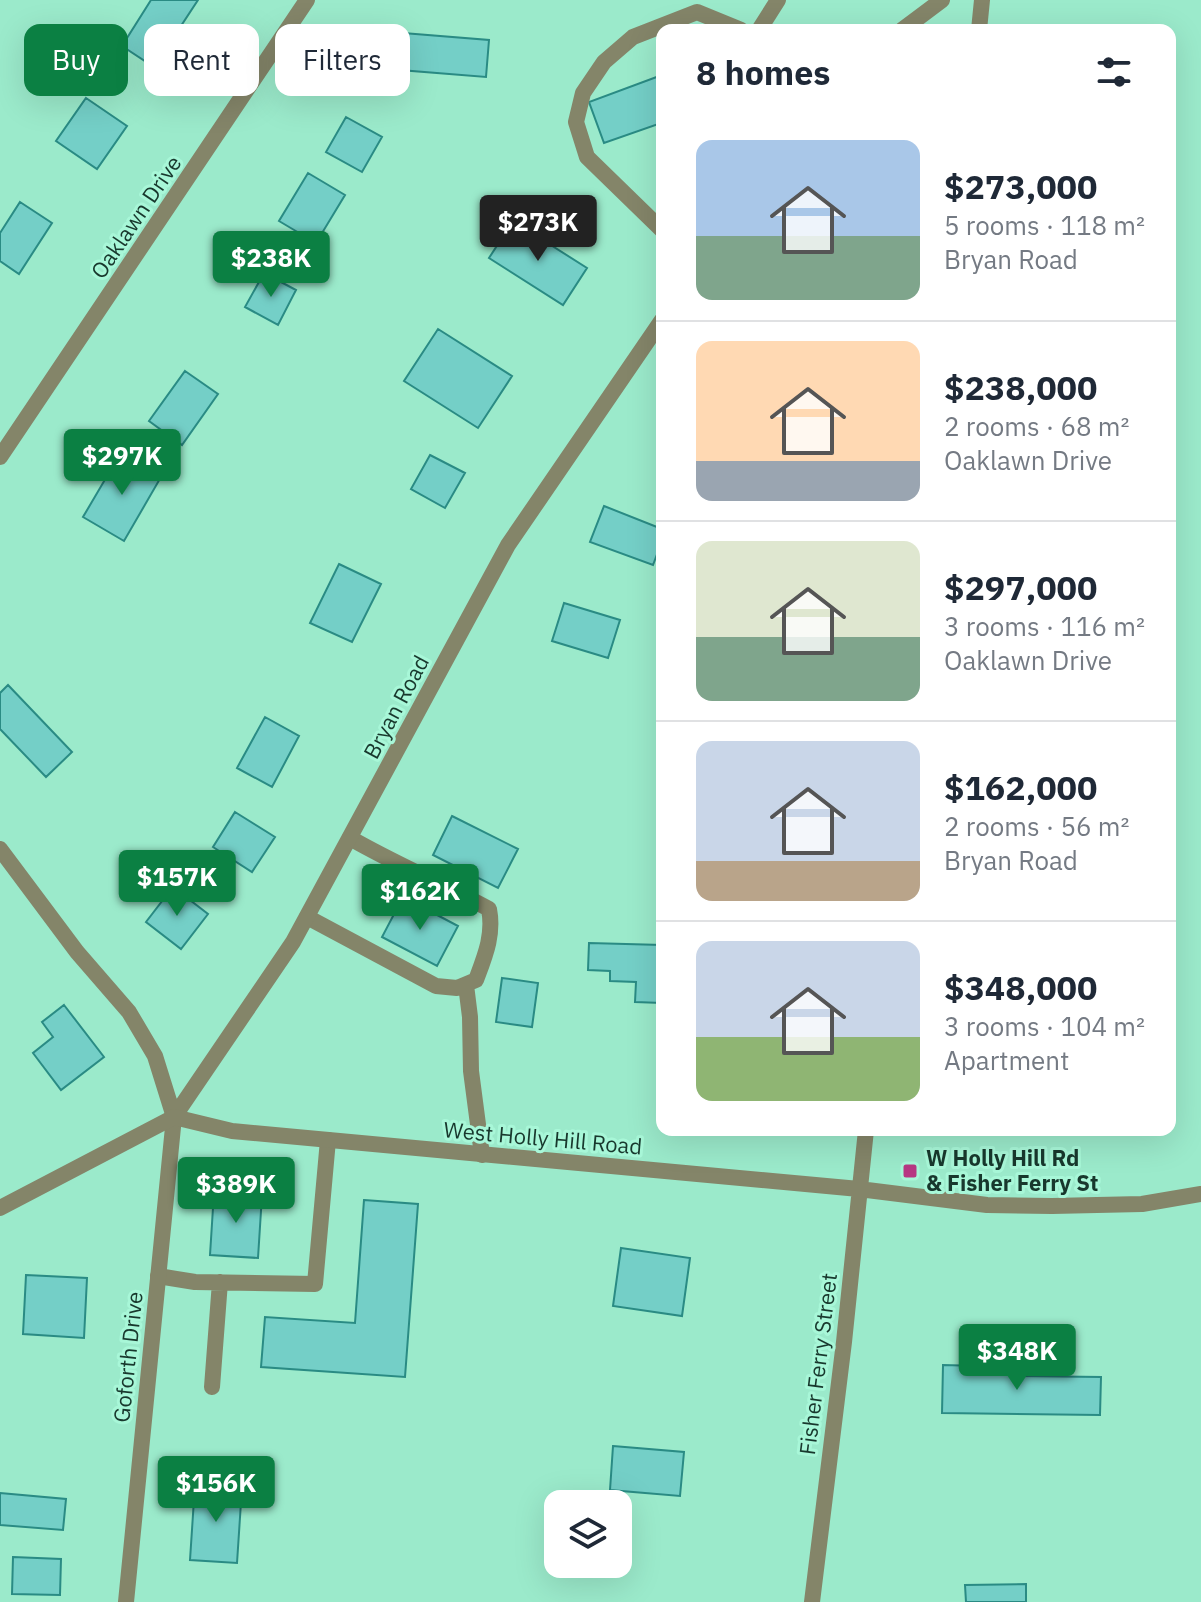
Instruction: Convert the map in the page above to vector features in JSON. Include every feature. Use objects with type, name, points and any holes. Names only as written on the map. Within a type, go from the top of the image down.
[{"type":"street","name":"Oaklawn Drive","points":[[0,457],[307,0]]},
{"type":"street","points":[[763,24],[778,0]]},
{"type":"street","points":[[910,24],[942,0]]},
{"type":"street","points":[[980,24],[982,0]]},
{"type":"street","points":[[666,24],[697,12],[726,24]]},
{"type":"street","points":[[656,28],[633,37],[604,62],[583,93],[576,122],[587,157],[656,224]]},
{"type":"street","name":"Bryan Road","points":[[174,1117],[307,917],[508,545],[656,329]]},
{"type":"street","points":[[307,917],[436,986],[457,988],[476,980],[488,948],[492,922],[489,909],[448,886],[391,862],[350,838]]},
{"type":"street","points":[[0,849],[77,952],[129,1012],[155,1056],[174,1117],[0,1208]]},
{"type":"street","points":[[466,985],[471,1071],[482,1155]]},
{"type":"street","name":"West Holly Hill Road","points":[[174,1117],[232,1131],[859,1189],[987,1205],[1142,1204],[1201,1194]]},
{"type":"street","name":"Goforth Drive","points":[[126,1602],[174,1117]]},
{"type":"street","name":"Fisher Ferry Street","points":[[812,1602],[865,1136]]},
{"type":"street","points":[[158,1276],[195,1282],[315,1284],[328,1140]]},
{"type":"street","points":[[212,1387],[220,1282]]},
{"type":"street","points":[[812,1602],[818,1602]]},
{"type":"building","points":[[151,0],[198,0],[182,24],[144,24],[144,60],[128,50],[128,36]]},
{"type":"building","points":[[410,34],[489,40],[486,77],[410,71]]},
{"type":"building","points":[[656,77],[656,125],[604,143],[589,102]]},
{"type":"building","points":[[86,98],[127,126],[97,169],[56,141]]},
{"type":"building","points":[[346,117],[382,137],[362,172],[326,152]]},
{"type":"building","points":[[308,173],[345,195],[316,243],[279,221]]},
{"type":"building","points":[[20,202],[52,223],[19,274],[0,261],[0,233]]},
{"type":"building","points":[[513,221],[587,268],[563,305],[489,258]]},
{"type":"building","points":[[264,273],[296,290],[278,325],[245,307]]},
{"type":"building","points":[[438,329],[512,376],[478,428],[404,381]]},
{"type":"building","points":[[185,371],[218,394],[182,445],[149,421]]},
{"type":"building","points":[[120,454],[161,477],[124,541],[83,517]]},
{"type":"building","points":[[430,455],[465,473],[445,508],[411,489]]},
{"type":"building","points":[[604,506],[656,527],[653,565],[590,542]]},
{"type":"building","points":[[339,564],[381,584],[352,642],[310,623]]},
{"type":"building","points":[[564,603],[620,620],[608,658],[552,641]]},
{"type":"building","points":[[8,685],[72,752],[46,777],[0,729],[0,693]]},
{"type":"building","points":[[265,717],[299,736],[272,787],[237,768]]},
{"type":"building","points":[[235,812],[275,837],[252,872],[213,847]]},
{"type":"building","points":[[452,816],[518,849],[498,888],[433,855]]},
{"type":"building","points":[[173,887],[208,914],[181,949],[146,922]]},
{"type":"building","points":[[403,897],[458,926],[437,966],[382,937]]},
{"type":"building","points":[[589,943],[656,945],[656,1003],[635,1002],[636,982],[610,981],[610,971],[588,970]]},
{"type":"building","points":[[502,978],[538,983],[532,1027],[496,1022]]},
{"type":"building","points":[[64,1005],[104,1057],[61,1090],[33,1053],[53,1037],[42,1022]]},
{"type":"building","points":[[214,1192],[262,1195],[258,1258],[210,1255]]},
{"type":"building","points":[[364,1200],[418,1204],[405,1377],[261,1367],[265,1317],[355,1323]]},
{"type":"building","points":[[621,1248],[690,1258],[682,1316],[613,1306]]},
{"type":"building","points":[[26,1275],[87,1278],[84,1338],[23,1334]]},
{"type":"building","points":[[943,1365],[1019,1367],[1019,1376],[1101,1377],[1100,1415],[942,1413]]},
{"type":"building","points":[[613,1446],[684,1452],[680,1496],[610,1490]]},
{"type":"building","points":[[195,1484],[242,1487],[237,1563],[190,1560]]},
{"type":"building","points":[[0,1493],[66,1499],[63,1530],[0,1525]]},
{"type":"building","points":[[13,1557],[61,1559],[60,1595],[12,1594]]},
{"type":"building","points":[[1026,1584],[1026,1602],[966,1602],[965,1585]]},
{"type":"place","name":"W Holly Hill Rd & Fisher Ferry St","points":[[910,1171]]}]
